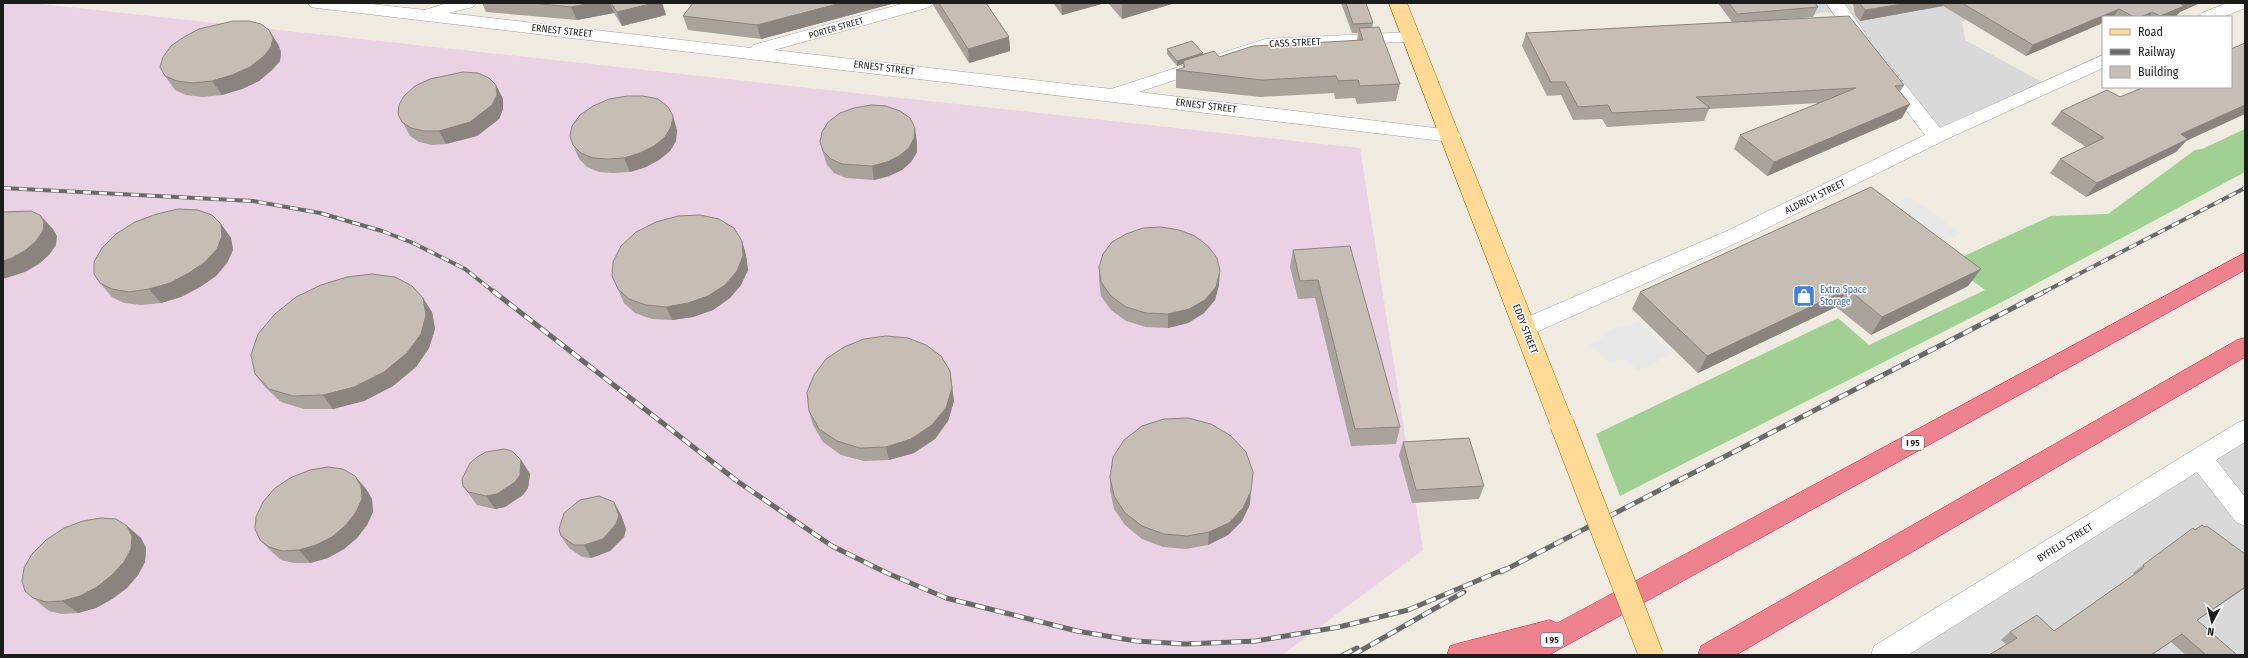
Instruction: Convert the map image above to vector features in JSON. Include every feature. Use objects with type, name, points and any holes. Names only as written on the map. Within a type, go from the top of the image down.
[{"type":"highway","name":"I 95","points":[[1524,655],[2245,261]]},
{"type":"highway","points":[[1711,655],[2245,346]]},
{"type":"highway","points":[[1460,655],[1581,624]]},
{"type":"main road","name":"EDDY STREET","points":[[1398,3],[1651,655]]},
{"type":"street","name":"ERNEST STREET","points":[[317,3],[748,52],[1450,136]]},
{"type":"street","points":[[420,15],[467,3]]},
{"type":"street","name":"PORTER STREET","points":[[748,52],[924,3]]},
{"type":"street","points":[[1834,3],[1840,22],[1937,137]]},
{"type":"street","points":[[2210,16],[2242,3]]},
{"type":"street","name":"CASS STREET","points":[[1113,95],[1266,44],[1412,37]]},
{"type":"street","name":"ALDRICH STREET","points":[[1524,328],[1736,235],[1937,137],[2102,61]]},
{"type":"street","name":"BYFIELD STREET","points":[[1884,655],[2046,556],[2245,430]]},
{"type":"street","points":[[2200,458],[2245,515]]},
{"type":"shaded area","points":[[3,3],[31,3],[1360,148],[1423,550],[1282,655],[3,655]]},
{"type":"shaded area","points":[[1744,3],[2009,3],[1962,22],[1965,40],[2047,85],[1940,135],[1841,14],[1823,12],[1799,19],[1771,20]]},
{"type":"shaded area","points":[[1909,197],[1925,207],[1960,234],[1935,246],[1879,210]]},
{"type":"shaded area","points":[[1639,322],[1672,353],[1658,360],[1658,362],[1638,370],[1624,358],[1610,364],[1589,344],[1603,338],[1601,334],[1621,326],[1626,327]]},
{"type":"shaded area","points":[[2245,432],[2245,655],[1888,655]]},
{"type":"green space","points":[[2245,129],[2245,172],[2004,301],[1620,496],[1596,434],[1838,318],[1869,345],[1985,290],[1949,263],[2051,216],[2108,214],[2195,150],[2202,149]]},
{"type":"building","points":[[532,3],[591,3],[571,7]]},
{"type":"building","points":[[611,3],[654,3],[617,12]]},
{"type":"building","points":[[693,3],[841,3],[757,25],[683,16]]},
{"type":"building","points":[[939,3],[986,3],[1009,37],[968,49]]},
{"type":"building","points":[[1346,3],[1366,3],[1373,23],[1353,24]]},
{"type":"building","points":[[1729,3],[1815,3],[1818,7],[1737,14]]},
{"type":"building","points":[[1860,3],[1908,3],[1865,10]]},
{"type":"building","points":[[1962,3],[2184,3],[2181,4],[2184,6],[2160,16],[2152,12],[2143,16],[2132,16],[2119,9],[2033,45]]},
{"type":"building","points":[[1849,16],[1904,85],[1895,86],[1910,104],[1774,162],[1740,135],[1856,88],[1696,97],[1710,108],[1612,113],[1608,105],[1578,107],[1565,82],[1551,82],[1526,33]]},
{"type":"building","points":[[233,21],[249,21],[261,24],[269,30],[273,38],[271,47],[264,56],[250,67],[232,75],[212,81],[193,83],[177,81],[165,76],[160,67],[163,57],[171,46],[199,29]]},
{"type":"building","points":[[1379,27],[1400,84],[1360,86],[1358,80],[1338,81],[1336,76],[1262,80],[1176,70],[1185,67],[1183,61],[1214,51],[1219,57],[1253,46],[1363,40],[1359,28]]},
{"type":"building","points":[[1192,41],[1203,53],[1177,61],[1167,49]]},
{"type":"building","points":[[2245,43],[2245,105],[2181,134],[2188,139],[2097,183],[2060,159],[2104,138],[2061,111],[2107,90],[2120,97],[2142,88],[2232,88],[2232,49]]},
{"type":"building","points":[[463,72],[478,73],[489,78],[496,85],[497,95],[492,105],[470,122],[439,131],[424,131],[411,128],[402,122],[398,114],[399,105],[404,96],[415,86],[430,79]]},
{"type":"building","points":[[627,96],[643,96],[658,99],[668,107],[673,116],[671,127],[665,137],[654,146],[640,153],[624,158],[593,158],[581,153],[573,145],[570,136],[572,126],[580,115],[593,106],[609,99]]},
{"type":"building","points":[[871,105],[886,106],[900,111],[910,118],[915,128],[914,138],[909,148],[899,156],[887,162],[872,166],[842,164],[831,159],[823,151],[820,142],[822,132],[828,122],[840,113],[854,108]]},
{"type":"building","name":"Extra Space Storage","points":[[1871,187],[1981,269],[1882,317],[1848,289],[1707,356],[1640,292]]},
{"type":"building","points":[[178,209],[198,210],[212,215],[221,224],[222,236],[217,249],[205,262],[189,273],[170,283],[149,289],[129,292],[112,289],[100,283],[94,274],[94,262],[102,248],[116,234],[135,222],[157,214]]},
{"type":"building","points":[[31,211],[40,215],[44,222],[43,231],[36,241],[26,250],[3,261],[3,212]]},
{"type":"building","points":[[700,215],[719,219],[734,228],[742,241],[743,256],[737,271],[725,285],[708,296],[688,303],[666,307],[646,305],[629,299],[618,289],[612,276],[613,262],[621,246],[636,232],[656,222],[678,216]]},
{"type":"building","points":[[1161,227],[1179,230],[1195,236],[1208,246],[1217,258],[1220,271],[1216,287],[1205,300],[1189,309],[1168,314],[1146,313],[1126,307],[1111,296],[1101,282],[1099,267],[1103,254],[1112,242],[1126,234],[1143,228]]},
{"type":"building","points":[[1350,246],[1400,427],[1355,429],[1318,280],[1300,281],[1293,250]]},
{"type":"building","points":[[372,274],[395,277],[412,286],[423,298],[426,315],[421,334],[407,353],[384,372],[354,387],[323,395],[293,396],[269,389],[255,374],[251,355],[258,334],[275,314],[296,297],[321,285],[347,277]]},
{"type":"building","points":[[886,336],[908,338],[926,345],[941,356],[950,371],[952,388],[946,408],[932,425],[911,439],[886,447],[860,448],[837,441],[819,429],[809,411],[807,392],[814,375],[826,359],[844,347],[864,339]]},
{"type":"building","points":[[1188,418],[1211,424],[1231,436],[1246,452],[1253,472],[1251,491],[1243,508],[1229,523],[1209,532],[1187,536],[1164,534],[1142,526],[1125,513],[1114,496],[1110,477],[1113,457],[1124,440],[1142,426],[1164,419]]},
{"type":"building","points":[[1469,438],[1484,486],[1416,490],[1403,442]]},
{"type":"building","points":[[504,449],[512,451],[521,460],[520,475],[515,482],[497,494],[486,496],[468,492],[463,486],[462,479],[470,463],[486,452]]},
{"type":"building","points":[[328,467],[343,469],[355,476],[361,486],[362,499],[356,512],[346,525],[332,537],[316,545],[299,550],[282,551],[269,547],[260,540],[255,529],[256,517],[263,502],[275,488],[292,477],[310,470]]},
{"type":"building","points":[[599,496],[614,502],[619,516],[616,524],[603,539],[584,545],[574,545],[561,536],[559,529],[564,513],[580,500]]},
{"type":"building","points":[[101,518],[116,519],[127,526],[132,536],[131,549],[124,562],[112,575],[97,587],[80,596],[62,601],[46,602],[33,598],[25,591],[22,581],[24,568],[32,554],[46,540],[64,528],[83,521]]},
{"type":"building","points":[[2202,525],[2205,527],[2207,526],[2245,554],[2245,587],[2197,620],[2237,655],[2206,655],[2182,634],[2151,655],[1989,655],[2017,638],[2010,632],[2037,615],[2054,631],[2142,569],[2144,566],[2143,565],[2193,528],[2195,530]]},
{"type":"railway","points":[[3,188],[253,201],[320,213],[382,231],[413,243],[465,269],[494,292]]},
{"type":"railway","points":[[2044,292],[2245,188]]},
{"type":"railway","points":[[493,291],[737,481],[832,546],[887,573],[946,598],[1077,631],[1136,641],[1186,644],[1256,641],[1339,627],[1408,610],[1505,569]]},
{"type":"railway","points":[[1501,572],[2046,291]]},
{"type":"railway","points":[[1353,655],[1464,592]]},
{"type":"railway","points":[[1343,655],[1357,648]]},
{"type":"place","name":"Extra Space Storage","points":[[1804,296]]}]
